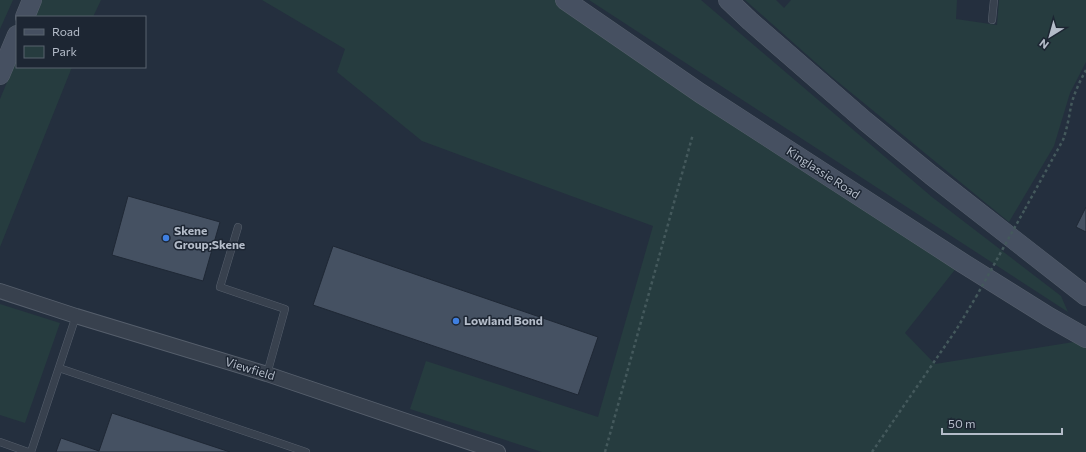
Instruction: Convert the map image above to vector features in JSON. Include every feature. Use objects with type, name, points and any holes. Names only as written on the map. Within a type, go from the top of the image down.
[{"type":"main road","points":[[25,16],[32,0]]},
{"type":"main road","name":"Kinglassie Road","points":[[565,0],[700,93],[940,249],[1049,317],[1086,338]]},
{"type":"main road","points":[[728,0],[750,22],[930,175],[1086,296]]},
{"type":"main road","points":[[0,75],[16,37]]},
{"type":"street","name":"Viewfield","points":[[0,290],[76,316],[267,374],[498,452]]},
{"type":"lane","points":[[992,20],[994,0]]},
{"type":"lane","points":[[238,227],[220,287],[285,309],[267,374]]},
{"type":"lane","points":[[31,452],[76,316]]},
{"type":"lane","points":[[60,368],[306,452]]},
{"type":"lane","points":[[0,442],[28,452]]},
{"type":"path","points":[[872,452],[956,330],[976,297],[1063,140],[1076,92],[1086,70]]},
{"type":"path","points":[[605,452],[693,134]]},
{"type":"green space","points":[[0,0],[13,0],[0,29]]},
{"type":"green space","points":[[42,0],[101,0],[93,16],[35,16]]},
{"type":"green space","points":[[262,0],[565,0],[961,262],[905,333],[935,364],[1086,340],[1086,452],[542,452],[410,409],[426,361],[598,417],[653,226],[422,141],[337,72],[345,49]]},
{"type":"green space","points":[[589,0],[701,0],[932,197],[1061,296],[1068,312]]},
{"type":"green space","points":[[745,0],[776,0],[784,8],[791,0],[957,0],[956,19],[997,25],[999,0],[1086,0],[1086,62],[1070,93],[1054,146],[1009,222],[832,77]]},
{"type":"green space","points":[[16,60],[16,68],[72,68],[0,247],[0,99]]},
{"type":"green space","points":[[0,304],[60,323],[25,423],[0,415]]},
{"type":"building","name":"Skene Group;Skene","points":[[128,196],[220,222],[203,281],[112,255]]},
{"type":"building","points":[[1086,207],[1086,232],[1076,227]]},
{"type":"building","name":"Lowland Bond","points":[[333,246],[598,337],[578,395],[313,305]]},
{"type":"building","points":[[112,413],[230,452],[56,452],[61,438],[99,451]]},
{"type":"place","name":"Skene Group;Skene","points":[[166,238]]},
{"type":"place","name":"Lowland Bond","points":[[456,321]]}]
